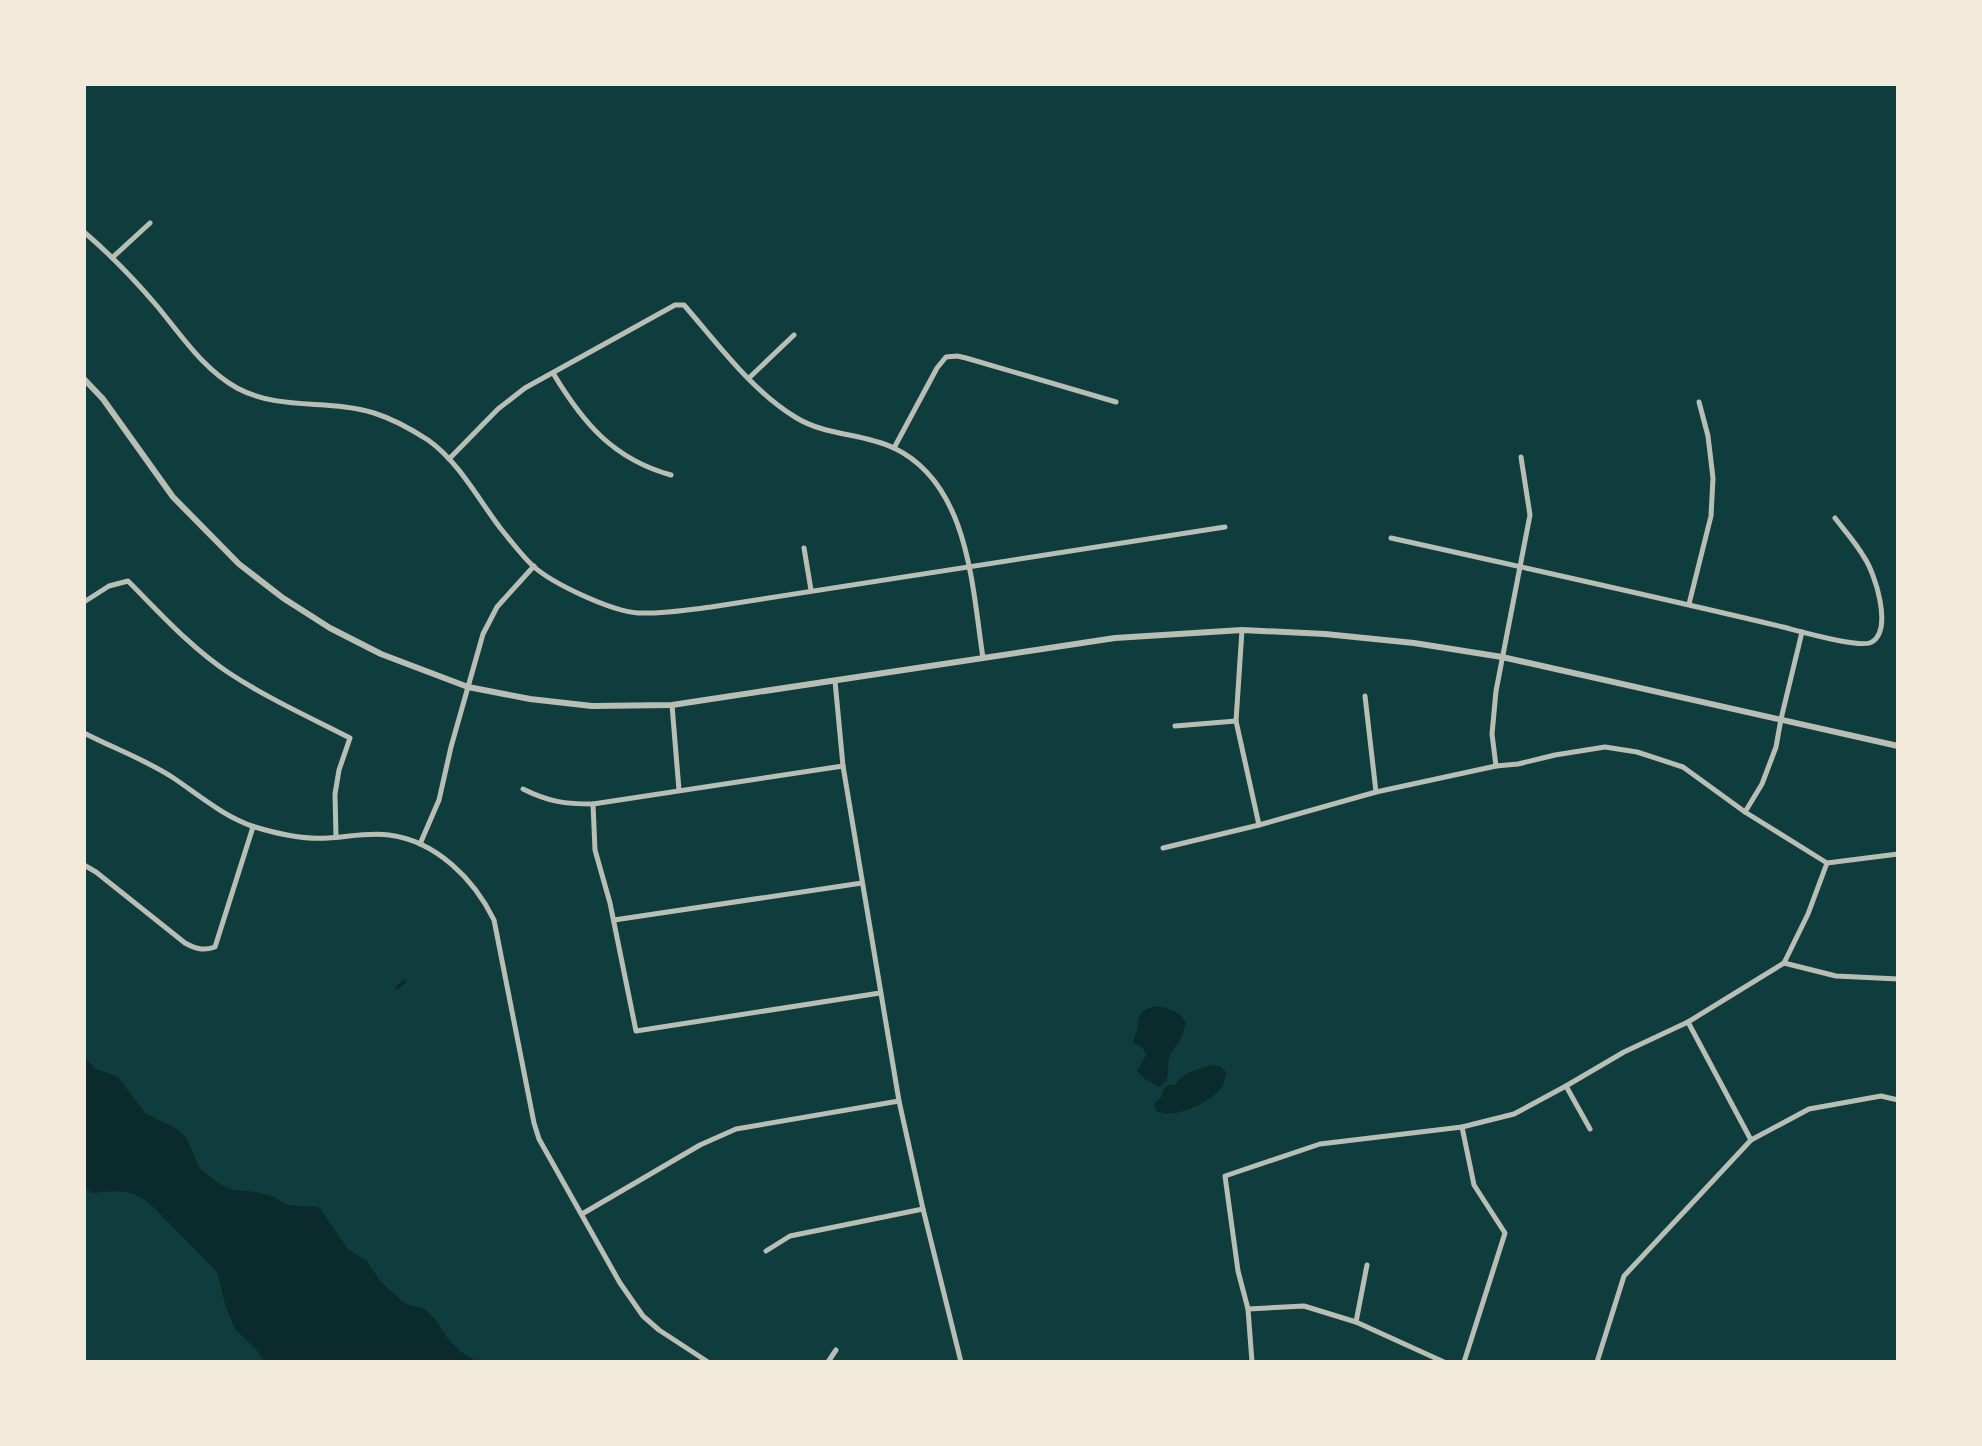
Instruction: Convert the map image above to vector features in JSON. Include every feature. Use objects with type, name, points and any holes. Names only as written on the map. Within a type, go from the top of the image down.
[{"type":"street","points":[[113,257],[150,223]]},
{"type":"street","points":[[84,232],[113,257],[200,359],[220,377],[255,396],[279,402],[349,408],[397,421],[430,442],[449,459],[502,531],[534,566],[601,603],[636,613],[711,607],[1225,527]]},
{"type":"street","points":[[449,459],[498,409],[525,388],[675,305],[684,305],[774,403],[798,419],[824,430],[894,448],[922,467],[946,497],[962,538],[983,658]]},
{"type":"street","points":[[749,378],[794,335]]},
{"type":"street","points":[[894,448],[946,357],[966,358],[1116,402]]},
{"type":"street","points":[[553,373],[569,400],[608,444],[638,464],[671,475]]},
{"type":"street","points":[[84,379],[103,399],[173,497],[239,564],[283,598],[330,628],[381,654],[468,687],[530,699],[592,706],[672,705],[1115,638],[1242,630],[1414,643],[1502,657],[1898,746]]},
{"type":"street","points":[[1689,604],[1711,516],[1713,478],[1708,436],[1699,402]]},
{"type":"street","points":[[1496,766],[1492,734],[1496,691],[1530,515],[1521,457]]},
{"type":"street","points":[[1391,538],[1802,632],[1860,644],[1871,643],[1883,624],[1874,576],[1865,558],[1835,518]]},
{"type":"street","points":[[804,548],[811,590]]},
{"type":"street","points":[[420,844],[439,800],[483,634],[497,607],[534,566]]},
{"type":"street","points":[[84,602],[109,586],[128,581],[227,672],[350,738],[335,794],[336,837]]},
{"type":"street","points":[[1242,630],[1236,721],[1259,825]]},
{"type":"street","points":[[1745,812],[1762,784],[1776,747],[1802,632]]},
{"type":"street","points":[[835,681],[843,766],[899,1101],[961,1362]]},
{"type":"street","points":[[1365,696],[1376,792]]},
{"type":"street","points":[[672,705],[679,790]]},
{"type":"street","points":[[1175,726],[1236,721]]},
{"type":"street","points":[[84,733],[153,765],[224,814],[253,827],[295,838],[388,835],[420,844],[454,866],[472,883],[494,920],[539,1139],[620,1283],[643,1316],[708,1362]]},
{"type":"street","points":[[1163,848],[1376,792],[1605,747],[1637,752],[1683,767],[1745,812],[1827,863],[1898,854]]},
{"type":"street","points":[[523,789],[565,804],[593,804],[843,766]]},
{"type":"street","points":[[593,804],[595,850],[614,920],[636,1031],[880,993]]},
{"type":"street","points":[[84,865],[185,943],[207,950],[215,947],[253,827]]},
{"type":"street","points":[[1252,1362],[1248,1309],[1238,1271],[1225,1176],[1320,1144],[1462,1127],[1514,1114],[1624,1052],[1688,1022],[1784,963],[1808,914],[1827,863]]},
{"type":"street","points":[[614,920],[862,883]]},
{"type":"street","points":[[1784,963],[1836,976],[1898,979]]},
{"type":"street","points":[[1688,1022],[1751,1140]]},
{"type":"street","points":[[1566,1086],[1590,1129]]},
{"type":"street","points":[[1597,1362],[1624,1276],[1751,1140],[1809,1109],[1881,1096],[1898,1100]]},
{"type":"street","points":[[582,1214],[700,1145],[736,1129],[899,1101]]},
{"type":"street","points":[[1462,1127],[1474,1185],[1505,1233],[1464,1362]]},
{"type":"street","points":[[766,1251],[790,1236],[923,1209]]},
{"type":"street","points":[[1356,1322],[1367,1265]]},
{"type":"street","points":[[1248,1309],[1304,1306],[1356,1322],[1444,1362]]},
{"type":"street","points":[[828,1362],[836,1350]]},
{"type":"water","points":[[1155,1006],[1173,1010],[1186,1023],[1182,1037],[1169,1056],[1167,1080],[1159,1087],[1137,1071],[1146,1055],[1143,1048],[1133,1042],[1140,1014]]},
{"type":"water","points":[[87,1060],[96,1069],[118,1077],[146,1114],[174,1127],[186,1137],[200,1169],[221,1185],[275,1197],[287,1205],[319,1207],[348,1249],[367,1261],[380,1281],[404,1303],[425,1309],[461,1352],[478,1362],[265,1362],[235,1329],[217,1272],[149,1203],[128,1193],[92,1193],[84,1186],[84,1061]]},
{"type":"water","points":[[1212,1065],[1220,1066],[1226,1072],[1223,1085],[1211,1098],[1182,1111],[1156,1111],[1154,1104],[1168,1085],[1175,1085],[1187,1074]]},
{"type":"waterway","points":[[397,988],[405,981]]}]
